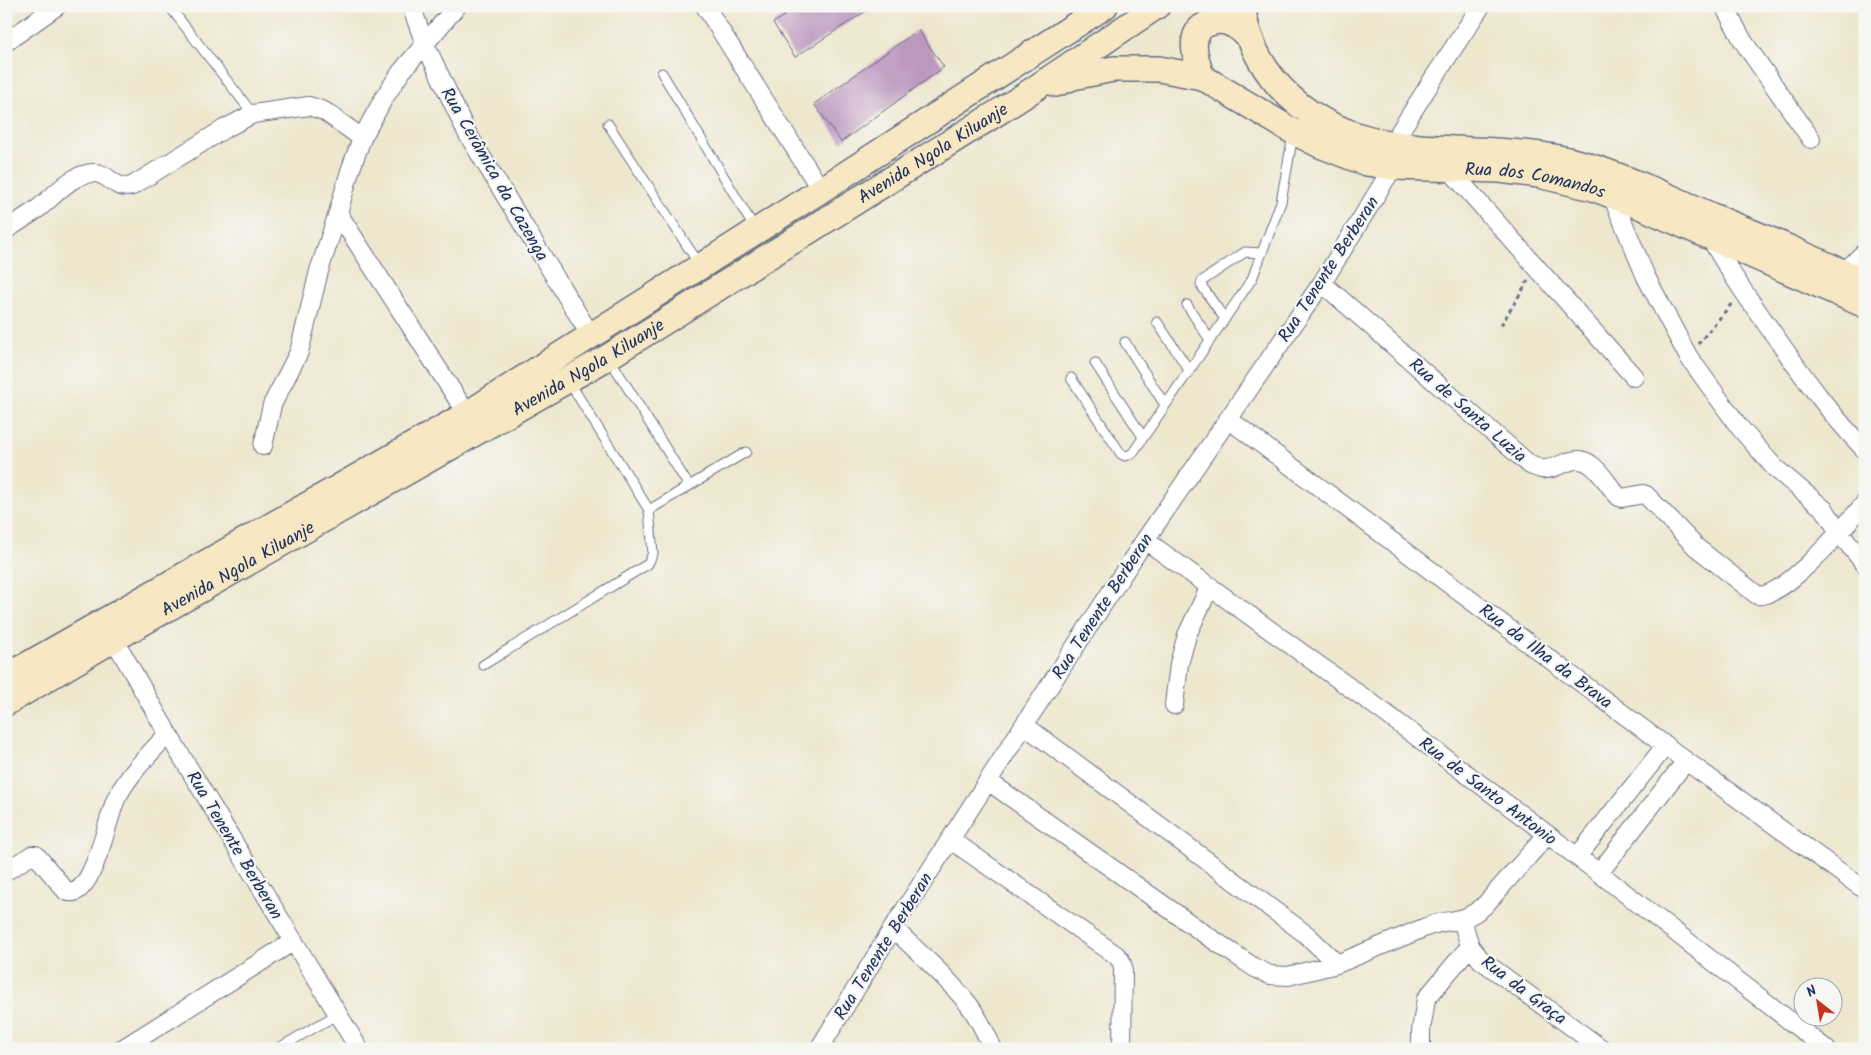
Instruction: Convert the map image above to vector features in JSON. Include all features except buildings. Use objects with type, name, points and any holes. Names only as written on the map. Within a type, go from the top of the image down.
[{"type":"main road","name":"Avenida Ngola Kiluanje","points":[[6,677],[467,414],[757,231],[1105,6]]},
{"type":"main road","name":"Avenida Ngola Kiluanje","points":[[6,703],[114,639],[608,357],[1019,99],[1157,6]]},
{"type":"main road","points":[[1243,6],[1251,40]]},
{"type":"main road","points":[[1202,77],[1194,52],[1194,41],[1200,29],[1207,24],[1226,22],[1236,26],[1251,40]]},
{"type":"main road","name":"Rua dos Comandos","points":[[1251,40],[1271,77],[1290,98],[1310,114],[1367,139],[1392,156],[1450,170],[1500,170],[1539,176],[1593,188],[1865,305]]},
{"type":"main road","points":[[1019,99],[1073,77],[1113,69],[1159,69],[1202,77]]},
{"type":"main road","name":"Rua dos Comandos","points":[[1202,77],[1294,132],[1320,145],[1366,163],[1392,156],[1543,156],[1581,163],[1626,178],[1854,277]]},
{"type":"street","points":[[6,42],[57,6]]},
{"type":"street","name":"Rua Cerâmica da Cazenga","points":[[412,6],[425,44],[467,133],[591,336]]},
{"type":"street","points":[[263,446],[272,405],[299,352],[319,271],[362,138],[384,98],[457,6]]},
{"type":"street","points":[[705,6],[821,190]]},
{"type":"street","name":"Rua Tenente Berberan","points":[[819,1049],[893,928],[1145,540],[1322,283],[1431,82],[1481,6]]},
{"type":"street","points":[[1724,6],[1743,41],[1812,139]]},
{"type":"street","points":[[6,230],[36,210],[67,184],[80,176],[97,173],[120,187],[132,186],[224,129],[253,114],[309,106],[324,111],[362,138]]},
{"type":"street","points":[[1450,170],[1634,377]]},
{"type":"street","points":[[1612,196],[1646,277],[1688,356],[1740,428],[1775,468],[1825,510],[1840,534],[1865,564]]},
{"type":"street","points":[[338,213],[467,414]]},
{"type":"street","points":[[1710,237],[1743,291],[1811,387],[1845,429],[1865,450]]},
{"type":"street","points":[[1854,277],[1865,252]]},
{"type":"street","name":"Rua de Santa Luzia","points":[[1322,283],[1530,465],[1541,469],[1550,468],[1572,460],[1581,460],[1591,465],[1619,497],[1646,495],[1696,547],[1752,593],[1763,597],[1782,588],[1840,534]]},
{"type":"street","name":"Rua da Ilha da Brava","points":[[1228,420],[1686,761],[1863,885]]},
{"type":"street","points":[[1840,534],[1865,503]]},
{"type":"street","name":"Rua de Santo Antonio","points":[[1145,540],[1600,873],[1826,1049]]},
{"type":"street","points":[[1174,705],[1179,664],[1185,643],[1192,622],[1210,586]]},
{"type":"street","name":"Rua Tenente Berberan","points":[[114,639],[168,734],[359,1049]]},
{"type":"street","points":[[1024,725],[1308,935],[1337,964]]},
{"type":"street","points":[[6,871],[32,855],[36,855],[66,891],[76,892],[93,871],[111,812],[122,788],[136,768],[168,734]]},
{"type":"street","points":[[1577,857],[1666,745]]},
{"type":"street","points":[[1600,873],[1686,761]]},
{"type":"street","points":[[988,781],[1255,968],[1270,975],[1288,976],[1337,964],[1438,922],[1462,920],[1474,914],[1484,906],[1548,835]]},
{"type":"street","points":[[951,840],[1116,955],[1121,961],[1122,1049]]},
{"type":"street","name":"Rua da Graça","points":[[1462,920],[1470,946],[1481,960],[1602,1049]]},
{"type":"street","points":[[893,928],[954,987],[978,1020],[993,1049]]},
{"type":"street","points":[[122,1049],[294,941]]},
{"type":"street","points":[[1421,1049],[1421,1031],[1426,999],[1470,946]]},
{"type":"lane","points":[[173,11],[253,114]]},
{"type":"lane","points":[[662,73],[757,231]]},
{"type":"lane","points":[[608,124],[700,267]]},
{"type":"lane","points":[[1071,378],[1121,454],[1125,456],[1132,454],[1252,279],[1281,202],[1294,132]]},
{"type":"lane","points":[[1225,319],[1201,285],[1202,281],[1245,252],[1262,253]]},
{"type":"lane","points":[[1187,305],[1210,340]]},
{"type":"lane","points":[[1157,322],[1189,370]]},
{"type":"lane","points":[[1125,342],[1166,405]]},
{"type":"lane","points":[[608,357],[689,486]]},
{"type":"lane","points":[[1095,363],[1143,437]]},
{"type":"lane","points":[[483,665],[648,564],[653,552],[649,510],[568,380]]},
{"type":"lane","points":[[649,510],[746,452]]},
{"type":"lane","points":[[277,1049],[338,1014]]},
{"type":"path","points":[[1501,325],[1537,268]]},
{"type":"path","points":[[1688,356],[1743,291]]}]
